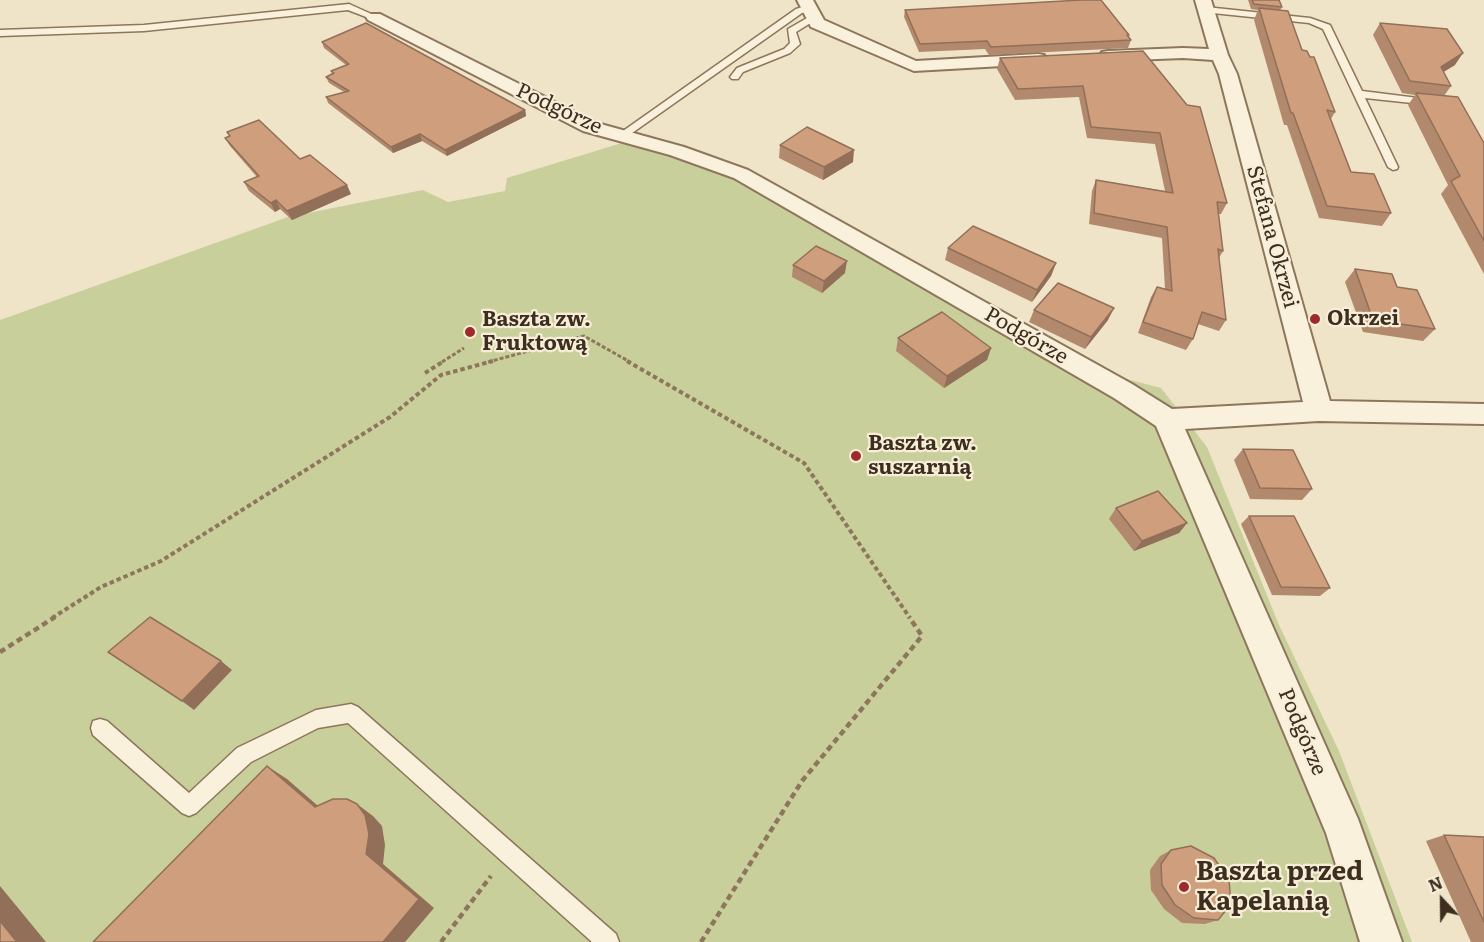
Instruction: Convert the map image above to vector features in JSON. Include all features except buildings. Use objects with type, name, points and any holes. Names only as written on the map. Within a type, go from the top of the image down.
[{"type":"street","name":"Stefana Okrzei","points":[[1204,5],[1219,55],[1228,74],[1319,411]]},
{"type":"street","points":[[809,8],[818,23],[914,66],[1053,59]]},
{"type":"street","name":"Podgórze","points":[[374,17],[591,127],[677,151],[741,174],[1123,391],[1167,420],[1345,832],[1381,942]]},
{"type":"street","points":[[1088,57],[1155,53],[1219,55]]},
{"type":"street","points":[[1167,420],[1319,411],[1484,414]]},
{"type":"lane","points":[[1204,5],[1310,21],[1327,27],[1393,167]]},
{"type":"lane","points":[[0,33],[144,28],[349,7],[374,17]]},
{"type":"lane","points":[[735,77],[740,70],[787,51],[795,44],[791,31],[809,8]]},
{"type":"lane","points":[[621,136],[780,23],[799,11],[809,8]]},
{"type":"lane","points":[[1359,94],[1446,104]]},
{"type":"lane","points":[[100,728],[189,806],[244,755],[315,719],[351,713],[608,942]]},
{"type":"path","points":[[0,652],[101,588],[162,561],[390,417],[441,375],[584,336],[804,463],[922,636],[802,781],[701,942]]},
{"type":"path","points":[[425,373],[464,348]]},
{"type":"path","points":[[441,942],[508,854]]},
{"type":"green space","points":[[648,135],[730,162],[814,206],[1123,378],[1161,388],[1207,447],[1279,625],[1339,751],[1412,942],[0,942],[0,320],[288,217],[423,190],[448,202],[505,191],[507,178]]},
{"type":"place","name":"Okrzei","points":[[1315,319]]},
{"type":"place","name":"Baszta zw. Fruktową","points":[[470,332]]},
{"type":"place","name":"Baszta zw. suszarnią","points":[[856,456]]},
{"type":"place","name":"Baszta przed Kapelanią","points":[[1184,887]]}]
